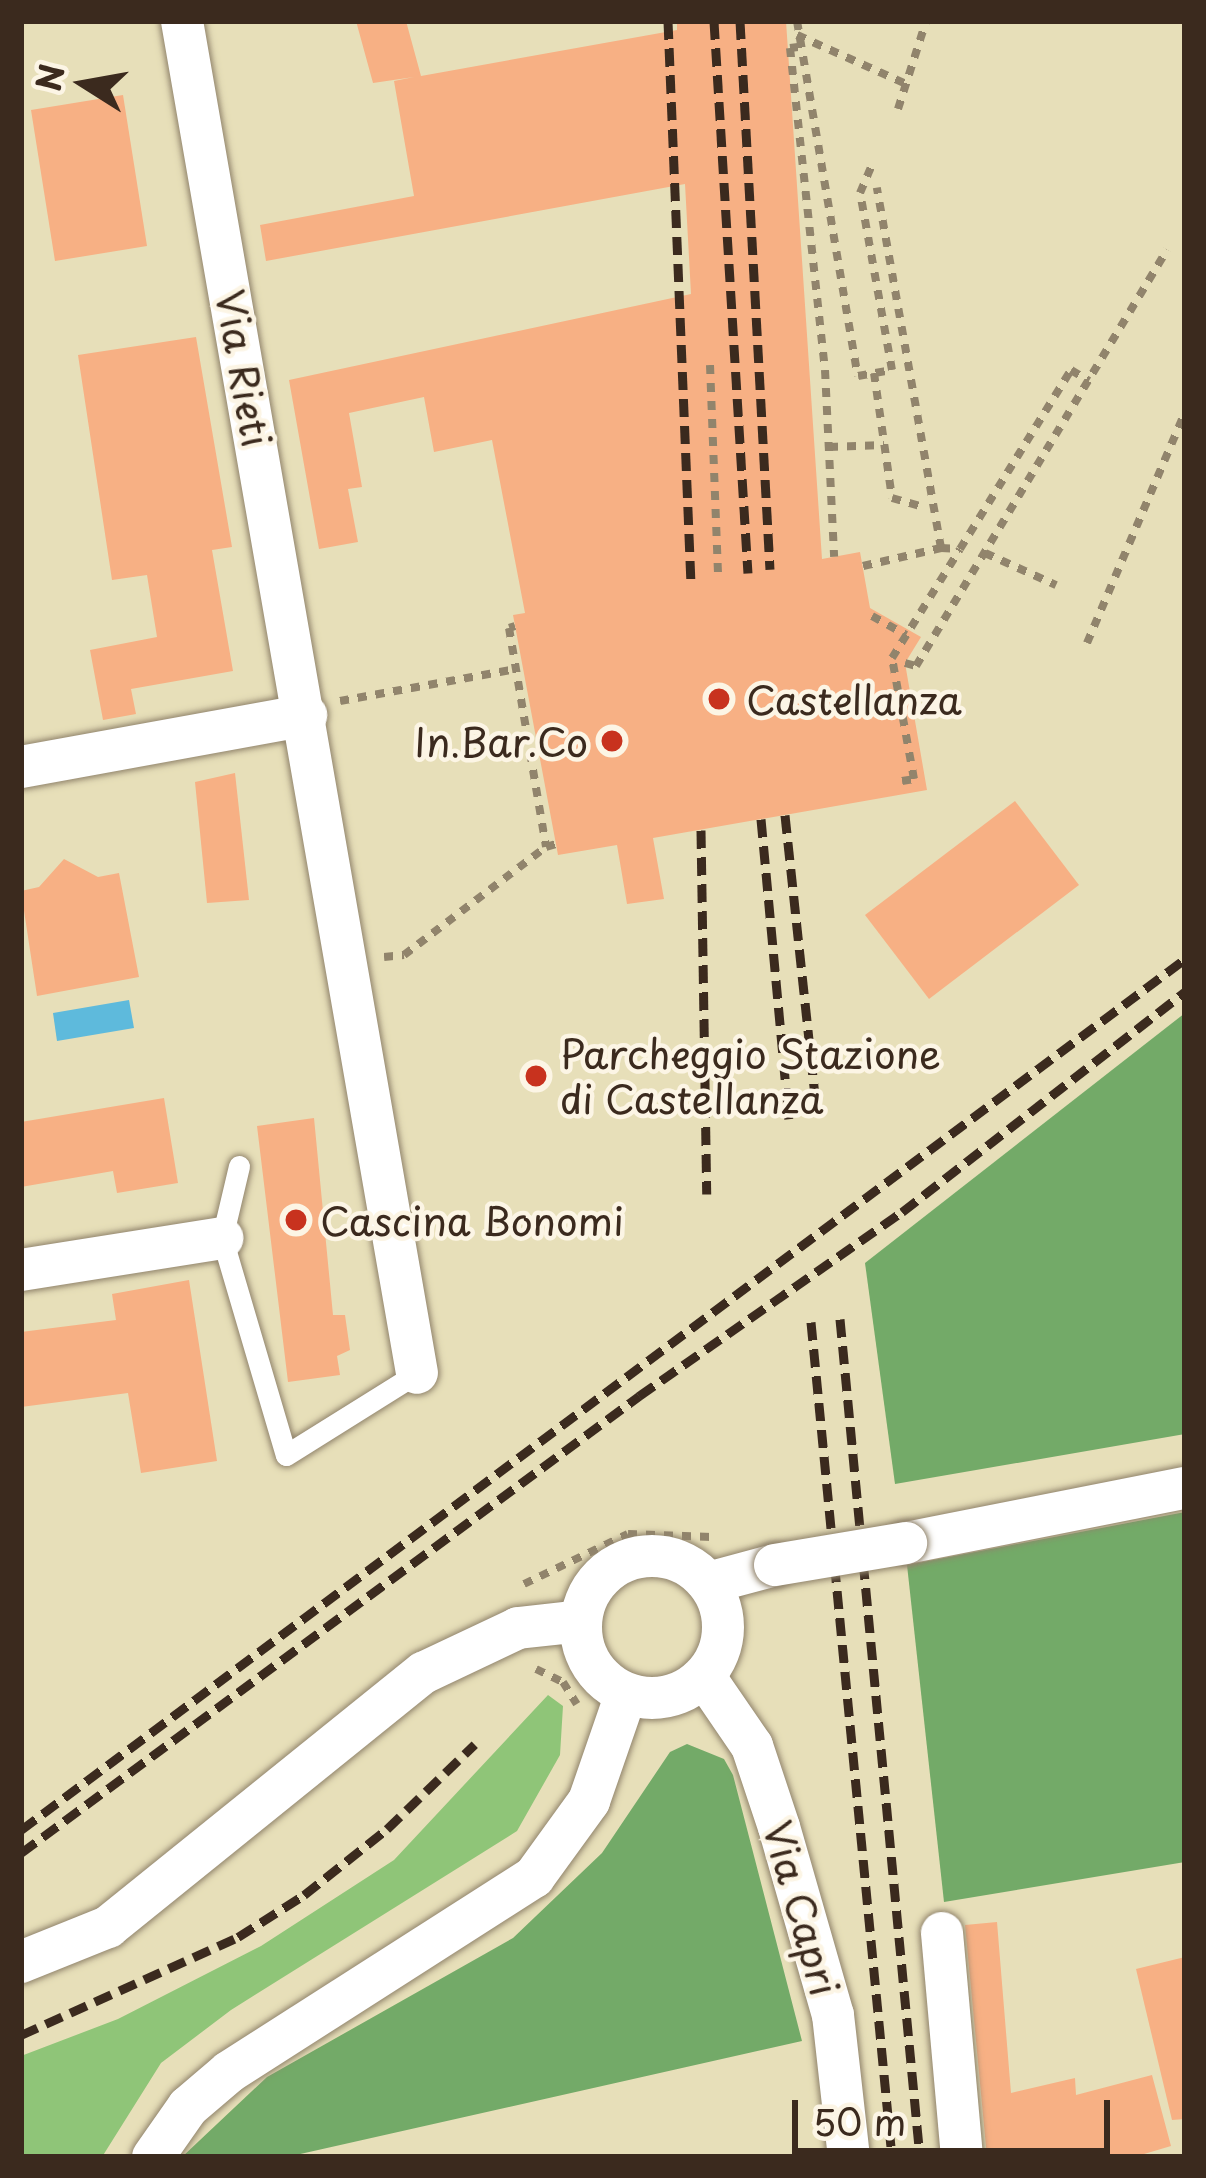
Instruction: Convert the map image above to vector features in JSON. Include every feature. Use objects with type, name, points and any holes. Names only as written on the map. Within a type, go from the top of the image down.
[{"type":"street","name":"Via Rieti","points":[[182,21],[320,708],[417,1372]]},
{"type":"street","points":[[21,766],[320,708]]},
{"type":"street","points":[[21,1270],[222,1238]]},
{"type":"street","points":[[708,1583],[775,1565],[1185,1488]]},
{"type":"street","points":[[643,1556],[668,1558],[708,1583],[722,1640],[704,1676],[668,1697],[626,1694],[592,1665],[581,1622],[601,1578],[643,1556]]},
{"type":"street","points":[[21,1962],[108,1927],[423,1673],[518,1628],[581,1622]]},
{"type":"street","name":"Via Capri","points":[[704,1676],[752,1746],[772,1806],[832,2015],[849,2157]]},
{"type":"street","points":[[153,2157],[188,2107],[229,2072],[534,1877],[589,1801],[626,1694]]},
{"type":"street","points":[[942,1933],[962,2157]]},
{"type":"lane","points":[[239,1166],[222,1238],[286,1456],[417,1372]]},
{"type":"path","points":[[797,21],[858,376],[892,370],[860,193],[873,162]]},
{"type":"path","points":[[898,109],[926,21]]},
{"type":"path","points":[[797,35],[906,84]]},
{"type":"path","points":[[798,47],[790,48],[829,447],[834,557]]},
{"type":"path","points":[[878,188],[941,548]]},
{"type":"path","points":[[905,663],[916,666],[1167,250]]},
{"type":"path","points":[[710,365],[718,578]]},
{"type":"path","points":[[902,782],[914,779],[892,658],[1071,370],[1089,381]]},
{"type":"path","points":[[874,374],[892,498],[926,508]]},
{"type":"path","points":[[1087,643],[1185,412]]},
{"type":"path","points":[[829,447],[884,446]]},
{"type":"path","points":[[988,526],[999,530]]},
{"type":"path","points":[[863,566],[941,548],[960,549]]},
{"type":"path","points":[[985,554],[1056,585]]},
{"type":"path","points":[[872,616],[906,635]]},
{"type":"path","points":[[376,946],[386,958],[400,958],[551,845],[509,628],[515,626]]},
{"type":"path","points":[[320,708],[516,669]]},
{"type":"path","points":[[512,1591],[628,1534],[726,1538]]},
{"type":"path","points":[[526,1666],[573,1693],[580,1722]]},
{"type":"green space","points":[[1185,1013],[1185,1434],[895,1484],[865,1263]]},
{"type":"green space","points":[[1185,1512],[1185,1862],[944,1902],[907,1565]]},
{"type":"green space","points":[[548,1695],[563,1706],[560,1755],[517,1831],[231,2010],[161,2063],[102,2157],[21,2157],[21,2056],[118,2019],[261,1946],[394,1860]]},
{"type":"green space","points":[[687,1744],[724,1759],[733,1775],[802,2041],[287,2157],[182,2157],[267,2077],[513,1938],[602,1853],[670,1752]]},
{"type":"water","points":[[129,1000],[134,1028],[57,1041],[53,1013]]},
{"type":"building","points":[[356,21],[406,21],[421,76],[677,30],[677,21],[786,21],[822,559],[860,552],[870,608],[921,637],[905,663],[927,790],[653,838],[664,899],[627,904],[617,845],[558,855],[513,615],[525,613],[492,440],[434,452],[424,397],[349,413],[362,487],[348,489],[358,542],[319,549],[289,380],[691,294],[685,184],[266,261],[260,225],[414,196],[394,81],[414,77],[373,83]]},
{"type":"building","points":[[123,95],[147,246],[55,261],[31,110]]},
{"type":"building","points":[[196,337],[232,547],[212,550],[233,671],[131,689],[136,714],[103,720],[90,650],[157,637],[147,575],[112,580],[78,355]]},
{"type":"building","points":[[235,773],[249,900],[207,903],[195,782]]},
{"type":"building","points":[[1015,801],[1079,885],[929,999],[865,915]]},
{"type":"building","points":[[64,859],[98,877],[119,873],[139,977],[37,996],[21,891],[39,887]]},
{"type":"building","points":[[164,1098],[178,1183],[117,1193],[113,1171],[21,1187],[21,1122]]},
{"type":"building","name":"Cascina Bonomi","points":[[314,1118],[333,1315],[345,1315],[350,1350],[337,1356],[340,1375],[288,1382],[257,1126]]},
{"type":"building","points":[[189,1280],[217,1461],[141,1473],[128,1393],[21,1407],[21,1332],[116,1320],[112,1294]]},
{"type":"building","points":[[997,1922],[1011,2093],[1075,2078],[1076,2095],[1152,2075],[1171,2146],[1134,2157],[987,2157],[965,1925]]},
{"type":"building","points":[[1185,1957],[1185,2119],[1172,2120],[1136,1969]]},
{"type":"railway","points":[[668,21],[691,583]]},
{"type":"railway","points":[[714,21],[748,573]]},
{"type":"railway","points":[[740,21],[770,569]]},
{"type":"railway","points":[[785,815],[817,1116]]},
{"type":"railway","points":[[761,819],[789,1119]]},
{"type":"railway","points":[[701,830],[707,1194]]},
{"type":"railway","points":[[21,1830],[1185,959]]},
{"type":"railway","points":[[21,1853],[639,1396],[902,1212],[1185,992]]},
{"type":"railway","points":[[840,1319],[920,2157]]},
{"type":"railway","points":[[811,1322],[892,2157]]},
{"type":"railway","points":[[21,2035],[238,1937],[304,1895],[387,1829],[475,1744]]},
{"type":"place","name":"Castellanza","points":[[719,699]]},
{"type":"place","name":"In.Bar.Co","points":[[612,741]]},
{"type":"place","name":"Parcheggio Stazione di Castellanza","points":[[536,1076]]},
{"type":"place","name":"Cascina Bonomi","points":[[296,1220]]}]
